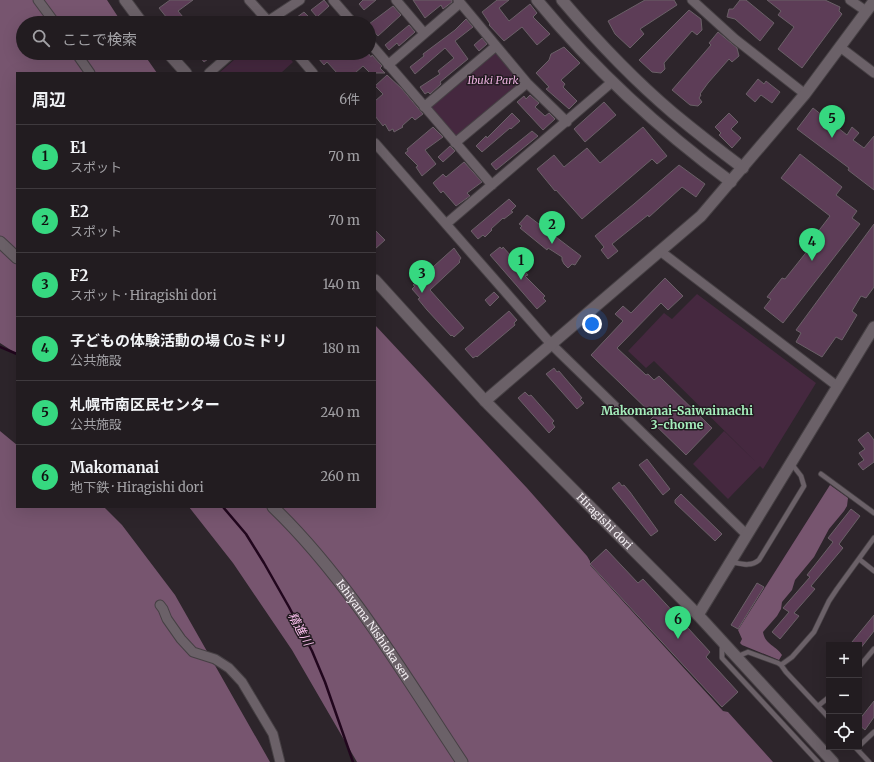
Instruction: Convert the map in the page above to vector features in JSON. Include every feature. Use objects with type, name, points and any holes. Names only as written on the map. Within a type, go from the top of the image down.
[{"type":"street","points":[[38,0],[50,16]]},
{"type":"street","points":[[126,0],[137,16]]},
{"type":"street","points":[[249,0],[262,16]]},
{"type":"street","points":[[276,16],[300,0]]},
{"type":"street","points":[[333,0],[347,16]]},
{"type":"street","points":[[396,0],[424,33]]},
{"type":"street","points":[[537,0],[589,60],[612,82],[660,127],[731,182]]},
{"type":"street","points":[[562,0],[600,44],[649,91],[672,112],[742,168]]},
{"type":"street","points":[[692,0],[735,39],[805,94]]},
{"type":"street","points":[[850,0],[866,12]]},
{"type":"street","points":[[484,401],[701,216],[805,94],[874,1]]},
{"type":"street","points":[[388,65],[459,2],[527,83],[567,122]]},
{"type":"street","points":[[424,107],[496,46]]},
{"type":"street","points":[[840,47],[874,73]]},
{"type":"street","points":[[376,50],[492,185]]},
{"type":"street","points":[[81,60],[89,72]]},
{"type":"street","points":[[174,60],[185,72]]},
{"type":"street","points":[[210,72],[224,60]]},
{"type":"street","points":[[302,60],[312,72]]},
{"type":"street","points":[[446,224],[612,82]]},
{"type":"street","points":[[455,143],[527,83]]},
{"type":"street","points":[[376,144],[551,344],[747,535]]},
{"type":"street","points":[[0,242],[16,257]]},
{"type":"street","points":[[660,251],[837,386]]},
{"type":"street","name":"Hiragishi dori","points":[[376,281],[484,401],[698,615],[833,762]]},
{"type":"street","points":[[698,615],[874,327]]},
{"type":"street","name":"Ishiyama Nishioka sen","points":[[274,508],[322,560],[368,621],[462,762]]},
{"type":"street","points":[[160,605],[167,619],[193,652],[215,659],[229,668],[242,682],[273,734],[280,762]]},
{"type":"lane","points":[[731,562],[748,565],[755,564],[759,560],[801,491],[804,486],[802,476],[791,463]]},
{"type":"lane","points":[[821,474],[874,513]]},
{"type":"lane","points":[[782,665],[792,657],[814,632],[829,601],[874,538]]},
{"type":"lane","points":[[859,559],[874,571]]},
{"type":"lane","points":[[722,642],[722,658],[818,762]]},
{"type":"lane","points":[[862,663],[874,649]]},
{"type":"lane","points":[[736,657],[748,652],[782,665],[786,672],[826,715]]},
{"type":"lane","points":[[818,706],[826,699]]},
{"type":"lane","points":[[862,743],[874,732]]},
{"type":"lane","points":[[859,750],[869,762]]},
{"type":"green space","name":"Ibuki Park","points":[[493,53],[497,54],[520,80],[518,85],[458,135],[453,135],[432,110],[432,106]]},
{"type":"green space","points":[[234,60],[291,60],[293,62],[282,72],[220,72]]},
{"type":"green space","points":[[697,294],[816,383],[763,469],[654,361],[646,368],[628,351],[664,313],[672,319]]},
{"type":"green space","points":[[724,431],[760,466],[728,499],[693,464]]},
{"type":"shaded area","points":[[0,0],[107,0],[117,16],[16,16],[16,60],[148,60],[156,72],[16,72],[16,353],[0,343]]},
{"type":"shaded area","points":[[376,326],[527,488],[587,556],[590,561],[590,565],[723,711],[728,712],[773,762],[357,762],[292,650],[233,563],[190,508],[376,508]]},
{"type":"shaded area","points":[[0,431],[16,444],[16,508],[105,508],[122,525],[175,595],[270,762],[0,762]]},
{"type":"shaded area","points":[[830,485],[848,498],[847,506],[829,529],[814,557],[795,580],[792,590],[782,602],[781,609],[777,616],[763,632],[766,640],[782,655],[779,660],[742,645],[740,643],[742,639],[738,630]]},
{"type":"building","points":[[170,0],[193,0],[178,11],[182,16],[165,16],[159,8]]},
{"type":"building","points":[[324,0],[329,6],[318,16],[316,16],[311,10]]},
{"type":"building","points":[[363,0],[376,0],[364,10],[359,4]]},
{"type":"building","points":[[413,0],[452,0],[452,2],[443,9],[441,5],[425,18]]},
{"type":"building","points":[[497,0],[509,0],[499,8],[509,21],[530,4],[537,13],[533,17],[550,34],[537,45],[522,27],[504,41],[489,25],[490,24],[482,12]]},
{"type":"building","points":[[645,0],[674,0],[677,5],[640,29],[644,34],[630,48],[615,34],[608,21]]},
{"type":"building","points":[[740,0],[746,0],[774,23],[760,41],[735,19],[727,17],[729,9],[733,9]]},
{"type":"building","points":[[767,0],[825,0],[840,7],[839,11],[842,14],[802,68],[778,49],[794,27],[778,15],[781,11]]},
{"type":"building","points":[[393,6],[401,15],[378,36],[376,34],[376,19]]},
{"type":"building","points":[[689,10],[701,19],[702,30],[697,35],[692,31],[664,63],[665,69],[661,73],[652,72],[639,60]]},
{"type":"building","points":[[304,12],[308,16],[299,16]]},
{"type":"building","points":[[466,19],[473,27],[455,41],[468,59],[440,82],[441,84],[430,94],[428,92],[425,94],[420,87],[440,74],[438,71],[454,58],[445,48],[415,74],[410,67],[424,56],[423,54],[455,30]]},
{"type":"building","points":[[409,25],[415,32],[399,46],[397,43],[389,50],[385,45]]},
{"type":"building","points":[[718,32],[737,48],[739,56],[732,62],[729,59],[708,83],[700,94],[701,95],[699,98],[702,102],[698,106],[690,105],[672,90],[711,45],[709,43]]},
{"type":"building","points":[[482,38],[487,44],[479,51],[474,45]]},
{"type":"building","points":[[564,47],[580,63],[561,80],[565,84],[563,87],[577,101],[569,109],[546,89],[549,87],[536,73],[549,60],[551,54]]},
{"type":"building","points":[[376,59],[382,66],[380,68],[385,73],[369,72],[363,66],[356,72],[336,72],[327,62],[324,65],[320,60]]},
{"type":"building","points":[[387,75],[402,89],[423,114],[415,120],[412,117],[402,126],[403,127],[394,132],[393,129],[389,131],[385,124],[383,126],[376,117],[376,100],[383,94],[376,85]]},
{"type":"building","points":[[758,79],[764,84],[766,81],[780,92],[772,103],[761,95],[755,102],[746,94]]},
{"type":"building","points":[[530,95],[539,103],[535,107],[545,116],[549,113],[555,119],[543,130],[517,102],[524,96],[526,99]]},
{"type":"building","points":[[604,102],[616,115],[585,142],[574,129]]},
{"type":"building","points":[[813,108],[847,135],[852,127],[859,133],[853,140],[864,148],[874,136],[874,190],[848,170],[849,168],[797,129]]},
{"type":"building","points":[[512,113],[520,121],[482,152],[476,146],[486,136],[487,138]]},
{"type":"building","points":[[729,113],[738,122],[731,129],[741,138],[732,148],[719,135],[721,133],[715,127]]},
{"type":"building","points":[[433,127],[443,137],[425,150],[436,164],[422,176],[416,167],[418,166],[405,153],[408,151],[407,149]]},
{"type":"building","points":[[643,127],[667,156],[657,164],[652,159],[582,219],[556,190],[555,191],[537,169],[554,155],[564,167],[587,148],[600,163]]},
{"type":"building","points":[[532,131],[538,136],[496,170],[491,164]]},
{"type":"building","points":[[450,146],[455,151],[443,162],[438,157]]},
{"type":"building","points":[[800,154],[842,187],[836,195],[857,211],[852,218],[860,224],[783,323],[764,308],[771,299],[767,297],[782,278],[785,279],[820,235],[817,233],[830,216],[781,178]]},
{"type":"building","points":[[464,162],[482,182],[467,193],[470,196],[456,206],[443,191],[441,193],[433,183],[443,174],[446,177]]},
{"type":"building","points":[[679,165],[705,184],[696,197],[682,187],[649,217],[648,215],[612,244],[618,251],[608,259],[601,250],[604,247],[595,236]]},
{"type":"building","points":[[509,199],[516,206],[511,211],[513,212],[504,219],[503,218],[485,237],[483,235],[478,239],[471,231]]},
{"type":"building","points":[[527,215],[581,256],[575,265],[572,264],[568,268],[564,264],[562,257],[548,248],[547,250],[520,228],[522,226],[519,224]]},
{"type":"building","points":[[874,224],[874,287],[866,298],[861,296],[852,311],[857,315],[842,340],[836,337],[822,357],[796,342],[801,333],[796,330]]},
{"type":"building","points":[[376,231],[385,240],[376,248]]},
{"type":"building","points":[[500,247],[502,249],[503,247],[528,275],[525,276],[545,296],[543,298],[546,301],[537,309],[490,255]]},
{"type":"building","points":[[454,248],[461,258],[459,261],[460,262],[430,290],[464,328],[454,337],[452,335],[451,336],[427,310],[418,299],[420,298],[412,289],[415,286],[413,285]]},
{"type":"building","points":[[665,278],[683,296],[668,310],[661,303],[617,348],[646,375],[648,374],[654,380],[659,376],[712,428],[686,455],[650,420],[654,416],[591,355],[623,321],[615,314],[623,306],[631,313]]},
{"type":"building","points":[[494,292],[499,297],[490,306],[485,300]]},
{"type":"building","points":[[509,311],[517,320],[514,323],[515,325],[477,357],[476,356],[473,358],[465,349]]},
{"type":"building","points":[[554,368],[557,372],[559,371],[582,398],[580,399],[584,403],[577,409],[546,374]]},
{"type":"building","points":[[525,392],[529,396],[531,395],[554,421],[552,423],[555,427],[549,433],[518,398]]},
{"type":"building","points":[[868,432],[874,440],[874,462],[863,470],[858,464],[864,460],[859,453],[865,449],[858,440]]},
{"type":"building","points":[[647,459],[670,489],[663,495],[639,465]]},
{"type":"building","points":[[619,482],[630,492],[658,531],[651,536],[612,488]]},
{"type":"building","points":[[681,494],[722,534],[715,541],[675,503],[675,500]]},
{"type":"building","points":[[851,509],[860,516],[839,544],[843,548],[811,586],[815,589],[794,613],[799,616],[780,639],[772,632],[789,612],[783,608],[810,577],[807,575],[833,542],[828,538]]},
{"type":"building","points":[[606,549],[638,583],[643,579],[710,652],[706,657],[738,692],[722,707],[590,564]]},
{"type":"building","points":[[757,583],[764,587],[738,629],[731,625]]},
{"type":"building","points":[[874,615],[874,631],[862,646],[862,642],[852,642]]},
{"type":"building","points":[[874,701],[874,717],[865,730],[862,728],[862,716]]},
{"type":"waterway","name":"精進川","points":[[0,347],[16,354]]},
{"type":"waterway","name":"精進川","points":[[224,508],[246,534],[264,563],[312,651],[325,682],[353,762]]},
{"type":"place","name":"札幌市南区民センター","points":[[832,138]]},
{"type":"place","name":"E2","points":[[552,244]]},
{"type":"place","name":"子どもの体験活動の場 Coミドリ","points":[[812,261]]},
{"type":"place","name":"E1","points":[[521,280]]},
{"type":"place","name":"F2","points":[[422,293]]},
{"type":"place","name":"Makomanai","points":[[678,639]]},
{"type":"district","name":"Makomanai-Saiwaimachi 3-chome","points":[[677,418]]}]
